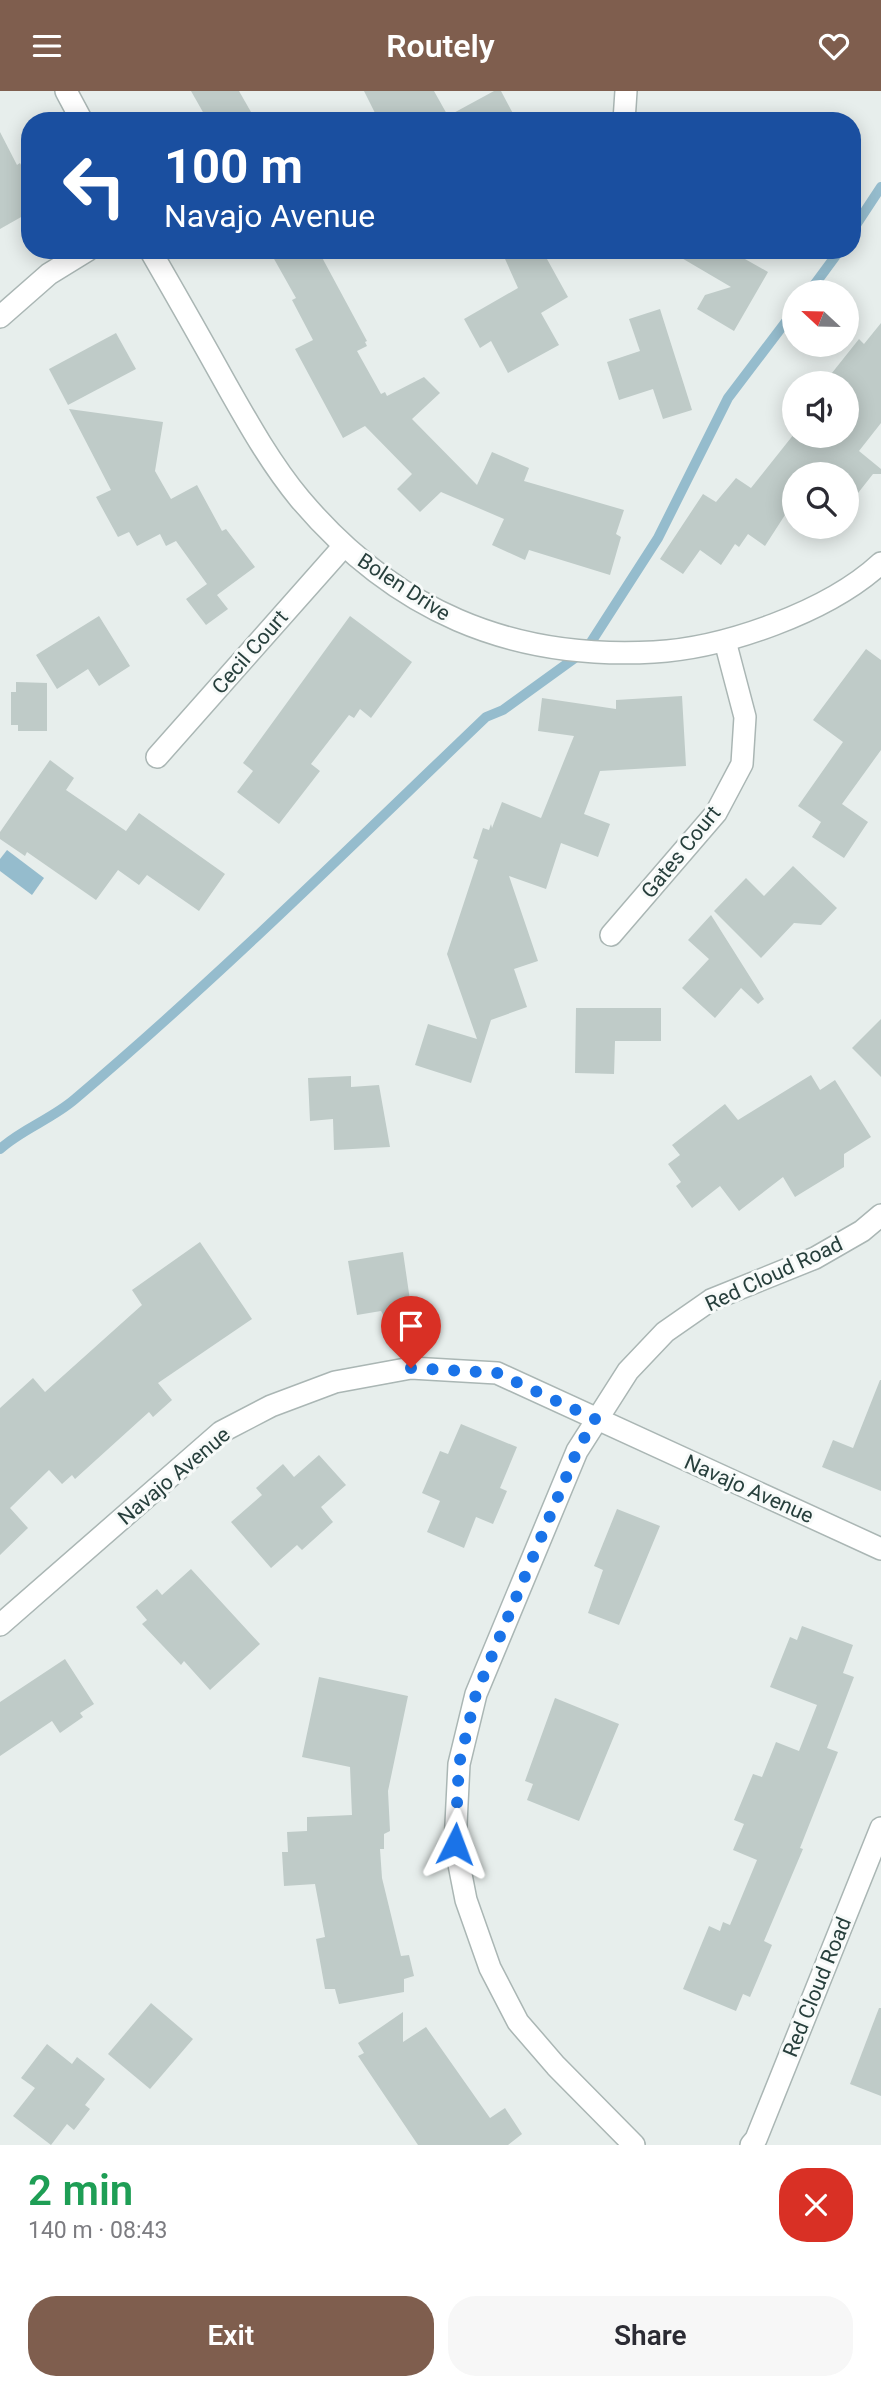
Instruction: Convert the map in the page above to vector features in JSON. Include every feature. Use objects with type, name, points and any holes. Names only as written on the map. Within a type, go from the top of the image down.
[{"type":"street","points":[[66,91],[77,112]]},
{"type":"street","points":[[625,112],[626,91]]},
{"type":"street","points":[[0,317],[49,274],[73,259]]},
{"type":"street","name":"Bolen Drive","points":[[155,259],[255,435],[298,497],[343,547],[407,593],[455,620],[504,638],[558,650],[618,654],[688,650],[725,641],[798,615],[865,578],[881,563]]},
{"type":"street","name":"Cecil Court","points":[[157,757],[343,547]]},
{"type":"street","name":"Gates Court","points":[[611,935],[716,813],[742,764],[745,717],[725,641]]},
{"type":"street","name":"Red Cloud Road","points":[[634,2145],[517,2022],[490,1968],[466,1900],[455,1844],[459,1764],[476,1694],[577,1451],[628,1371],[666,1332],[711,1300],[815,1258],[862,1231],[881,1215]]},
{"type":"street","name":"Navajo Avenue","points":[[0,1625],[221,1432],[271,1406],[335,1382],[411,1368],[497,1373],[881,1549]]},
{"type":"street","name":"Red Cloud Road","points":[[751,2145],[756,2139],[881,1828]]},
{"type":"water","points":[[7,850],[44,878],[32,895],[0,871],[0,859]]},
{"type":"building","points":[[191,91],[239,91],[251,112],[203,112]]},
{"type":"building","points":[[364,91],[434,91],[446,112],[374,112]]},
{"type":"building","points":[[494,91],[501,91],[512,112],[455,112]]},
{"type":"building","points":[[0,132],[17,165],[21,165],[21,217],[0,229]]},
{"type":"building","points":[[274,259],[323,259],[367,341],[367,346],[357,351],[381,394],[385,392],[387,396],[424,377],[440,393],[412,419],[477,485],[492,452],[529,468],[524,481],[624,510],[616,534],[621,537],[610,575],[529,550],[525,560],[492,545],[504,519],[441,492],[420,512],[397,489],[412,474],[365,426],[343,438],[295,349],[313,340],[292,300],[296,298]]},
{"type":"building","points":[[505,259],[547,259],[568,297],[541,313],[559,345],[508,373],[491,341],[480,348],[464,319],[518,288]]},
{"type":"building","points":[[683,259],[745,259],[768,272],[734,331],[697,309],[705,295],[731,287]]},
{"type":"building","points":[[660,309],[692,410],[663,419],[653,389],[619,400],[607,362],[640,351],[629,319]]},
{"type":"building","points":[[881,323],[881,423],[859,451],[881,469],[881,474],[873,474],[859,492],[859,462],[782,462],[782,520],[765,546],[748,534],[739,547],[735,544],[721,565],[700,550],[683,574],[660,559],[703,494],[716,502],[736,478],[751,488],[783,448],[859,448],[859,371],[834,371],[845,357],[859,357],[859,339],[864,344]]},
{"type":"building","points":[[116,333],[136,369],[68,405],[49,369]]},
{"type":"building","points":[[69,409],[163,422],[155,471],[171,499],[197,485],[222,531],[226,529],[255,567],[217,595],[228,609],[206,625],[186,599],[207,584],[176,541],[166,546],[160,534],[137,546],[129,532],[118,537],[96,497],[111,490]]},
{"type":"building","points":[[99,616],[130,666],[99,686],[88,669],[57,689],[36,655]]},
{"type":"building","points":[[350,616],[412,662],[371,718],[360,709],[354,718],[349,715],[311,764],[320,771],[279,824],[237,792],[253,771],[243,763]]},
{"type":"building","points":[[866,649],[881,660],[881,750],[842,804],[868,822],[844,858],[812,837],[821,822],[798,806],[843,742],[813,720]]},
{"type":"building","points":[[16,682],[47,683],[47,731],[18,731],[18,725],[11,725],[11,692],[16,692]]},
{"type":"building","points":[[682,696],[686,766],[600,771],[584,814],[610,824],[598,857],[561,843],[546,889],[509,876],[538,961],[514,969],[527,1007],[491,1020],[471,1083],[415,1065],[428,1024],[477,1039],[447,954],[478,860],[473,858],[483,828],[489,830],[491,824],[492,828],[502,802],[541,818],[574,736],[538,731],[542,698],[616,709],[616,700]]},
{"type":"building","points":[[50,760],[74,778],[66,790],[126,831],[139,813],[225,874],[199,911],[147,875],[139,885],[118,870],[96,900],[27,852],[25,856],[0,839],[0,832]]},
{"type":"building","points":[[793,866],[837,908],[821,925],[794,923],[761,958],[714,911],[746,878],[764,896]]},
{"type":"building","points":[[711,915],[764,999],[758,1004],[741,988],[715,1018],[682,988],[709,959],[688,940]]},
{"type":"building","points":[[576,1008],[661,1008],[661,1041],[615,1041],[614,1074],[575,1073]]},
{"type":"building","points":[[881,1019],[881,1077],[852,1048]]},
{"type":"building","points":[[811,1075],[820,1090],[835,1080],[871,1137],[844,1154],[844,1167],[795,1197],[783,1177],[739,1211],[720,1186],[692,1208],[676,1186],[681,1182],[668,1164],[680,1155],[672,1145],[725,1104],[738,1120]]},
{"type":"building","points":[[351,1076],[351,1087],[379,1085],[390,1147],[334,1150],[333,1119],[310,1121],[308,1078]]},
{"type":"building","points":[[200,1242],[252,1319],[158,1383],[172,1400],[153,1417],[149,1412],[75,1479],[72,1475],[62,1484],[49,1470],[10,1508],[28,1528],[0,1555],[0,1408],[33,1378],[45,1392],[142,1305],[132,1290]]},
{"type":"building","points":[[403,1252],[412,1314],[385,1318],[381,1311],[357,1315],[348,1261]]},
{"type":"building","points":[[880,1380],[881,1491],[822,1467],[833,1440],[853,1448]]},
{"type":"building","points":[[461,1424],[517,1447],[500,1488],[507,1491],[493,1524],[476,1517],[464,1548],[427,1532],[440,1501],[422,1493],[440,1451],[448,1454]]},
{"type":"building","points":[[319,1455],[346,1485],[321,1507],[333,1522],[302,1550],[297,1545],[271,1568],[231,1522],[262,1495],[256,1488],[283,1464],[294,1477]]},
{"type":"building","points":[[617,1509],[660,1526],[619,1625],[588,1613],[603,1570],[594,1566]]},
{"type":"building","points":[[191,1569],[260,1644],[210,1690],[184,1661],[181,1665],[142,1624],[147,1620],[136,1607],[157,1589],[162,1595]]},
{"type":"building","points":[[802,1626],[853,1645],[843,1673],[854,1677],[827,1748],[838,1752],[800,1848],[803,1849],[764,1941],[772,1945],[750,1997],[743,1994],[736,2011],[683,1989],[709,1926],[720,1931],[723,1922],[730,1925],[757,1860],[733,1850],[744,1824],[734,1820],[753,1774],[762,1777],[776,1742],[799,1751],[817,1705],[770,1687],[790,1637],[797,1640]]},
{"type":"building","points":[[65,1659],[94,1704],[80,1713],[83,1717],[60,1733],[52,1721],[0,1756],[0,1702]]},
{"type":"building","points":[[319,1677],[408,1696],[388,1791],[390,1831],[384,1834],[384,1849],[380,1849],[382,1878],[401,1956],[409,1955],[414,1976],[404,1979],[404,1992],[339,2004],[335,1989],[325,1989],[316,1939],[325,1937],[315,1884],[284,1886],[282,1852],[288,1852],[287,1832],[307,1831],[307,1817],[352,1815],[350,1767],[302,1757]]},
{"type":"building","points":[[555,1698],[619,1724],[579,1821],[527,1800],[533,1784],[525,1781]]},
{"type":"building","points":[[151,2003],[193,2039],[150,2089],[108,2054]]},
{"type":"building","points":[[881,2008],[881,2096],[850,2084]]},
{"type":"building","points":[[403,2012],[403,2042],[426,2027],[490,2118],[505,2108],[522,2134],[508,2145],[418,2145],[358,2056],[364,2053],[358,2043]]},
{"type":"building","points":[[47,2044],[72,2064],[77,2057],[105,2079],[85,2105],[90,2109],[74,2130],[67,2124],[51,2145],[13,2116],[35,2088],[21,2078]]},
{"type":"waterway","points":[[861,217],[881,187]]},
{"type":"waterway","points":[[818,280],[833,259]]},
{"type":"waterway","points":[[0,1149],[66,1106],[181,1006],[486,717],[503,710],[586,650],[658,538],[728,398],[782,327]]},
{"type":"route","points":[[411,1368],[497,1373],[595,1419],[577,1451],[476,1694],[459,1764],[455,1844]]}]
